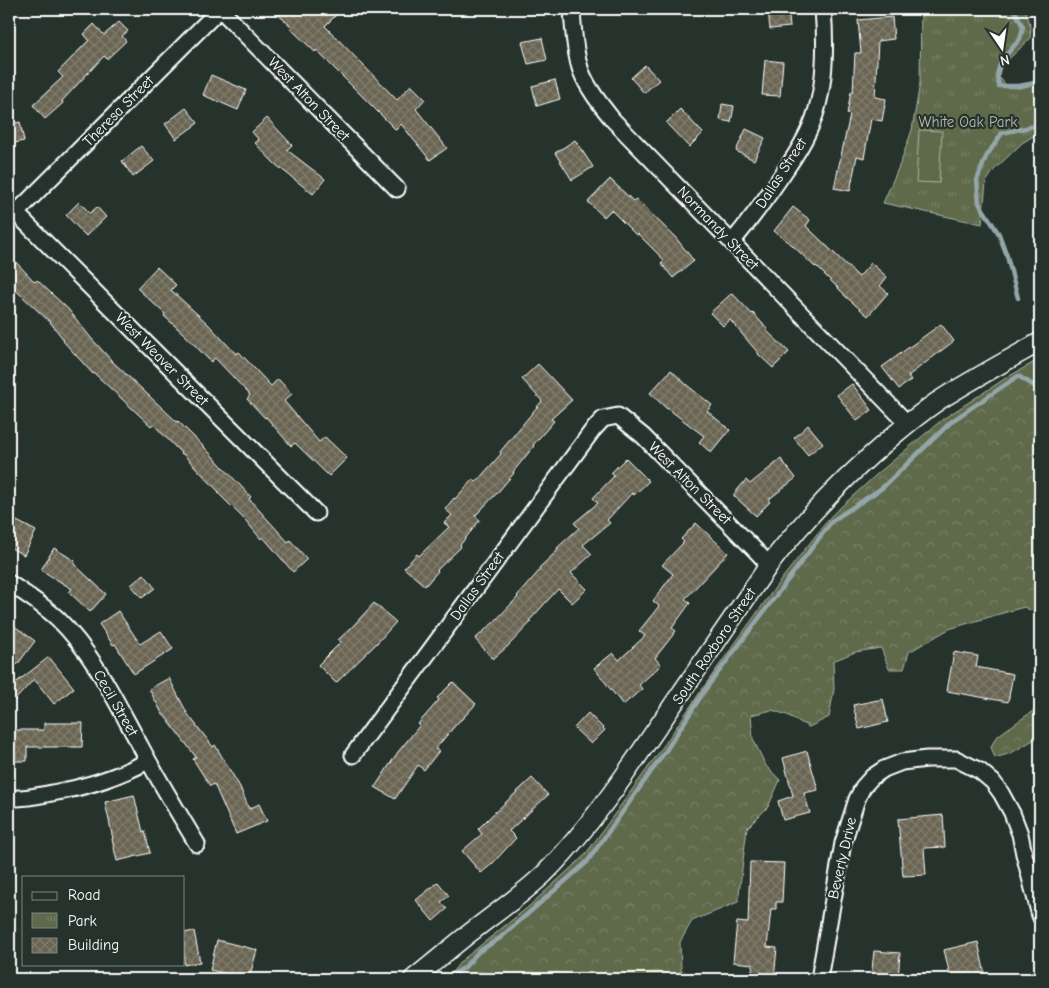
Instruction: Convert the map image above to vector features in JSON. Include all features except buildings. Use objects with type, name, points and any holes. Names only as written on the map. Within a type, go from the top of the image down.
[{"type":"street","name":"West Alton Street","points":[[220,9],[398,189]]},
{"type":"street","name":"Theresa Street","points":[[12,209],[220,9]]},
{"type":"street","name":"Normandy Street","points":[[572,9],[577,58],[581,71],[597,100],[613,120],[908,424]]},
{"type":"street","name":"Dallas Street","points":[[732,242],[749,223],[799,151],[814,120],[822,84],[823,9]]},
{"type":"street","name":"West Weaver Street","points":[[12,209],[316,513]]},
{"type":"street","name":"South Roxboro Street","points":[[413,979],[516,898],[544,873],[576,839],[624,776],[769,565],[814,511],[840,484],[880,447],[937,402],[1040,342]]},
{"type":"street","name":"West Alton Street","points":[[603,419],[618,416],[643,436],[769,565]]},
{"type":"street","name":"Dallas Street","points":[[353,755],[586,439],[603,419]]},
{"type":"street","name":"Cecil Street","points":[[9,583],[58,619],[78,641],[106,682],[148,761],[197,844]]},
{"type":"street","name":"Beverly Drive","points":[[819,979],[843,843],[856,799],[872,777],[884,769],[902,762],[926,759],[956,760],[980,771],[992,782],[1001,793],[1012,813],[1020,834],[1040,916]]},
{"type":"street","points":[[9,798],[22,799],[72,790],[102,782],[132,770],[148,761]]},
{"type":"green space","name":"White Oak Park","points":[[921,9],[1025,9],[1031,28],[1030,39],[1000,67],[999,77],[1008,87],[1020,88],[1040,83],[1040,132],[1022,143],[994,170],[986,182],[982,224],[883,203],[912,130],[920,83]]},
{"type":"green space","points":[[919,130],[942,131],[939,183],[916,182]]},
{"type":"green space","points":[[1040,359],[1040,615],[1024,607],[949,629],[909,652],[904,669],[889,669],[881,648],[855,652],[833,661],[834,689],[829,717],[809,727],[787,715],[772,710],[751,715],[753,739],[766,766],[780,780],[768,807],[747,828],[738,902],[692,921],[680,942],[681,970],[696,979],[447,979],[461,961],[527,908],[585,855],[777,585],[831,516],[876,475],[943,419],[1006,378]]},
{"type":"green space","points":[[1040,706],[1040,736],[1011,753],[995,758],[991,747],[996,737]]},
{"type":"waterway","points":[[1014,9],[1023,27],[1020,39],[1001,61],[997,75],[999,86],[1019,86],[1040,82]]},
{"type":"waterway","points":[[1018,298],[999,234],[979,203],[977,180],[986,157],[1002,133],[1040,125]]},
{"type":"waterway","points":[[445,978],[464,968],[478,952],[500,938],[587,862],[665,752],[705,690],[832,521],[882,488],[952,421],[1018,376],[1040,389]]}]
